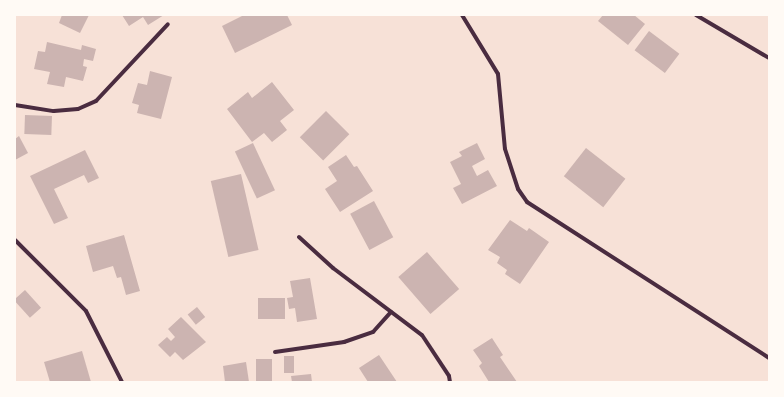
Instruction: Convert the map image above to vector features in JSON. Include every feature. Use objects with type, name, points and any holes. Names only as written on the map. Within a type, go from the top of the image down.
[{"type":"street","points":[[462,15],[498,74],[505,149],[518,189],[527,202],[769,358]]},
{"type":"street","points":[[696,15],[769,58]]},
{"type":"street","points":[[15,105],[54,111],[78,109],[96,101],[168,24]]},
{"type":"street","points":[[299,237],[333,268],[422,335],[449,376],[450,382]]},
{"type":"street","points":[[15,240],[86,311],[122,382]]},
{"type":"street","points":[[275,352],[351,340],[373,332],[391,312]]},
{"type":"building","points":[[62,15],[89,15],[80,33],[59,23]]},
{"type":"building","points":[[122,15],[164,15],[148,25],[143,17],[129,26]]},
{"type":"building","points":[[244,15],[287,15],[292,25],[235,53],[222,26]]},
{"type":"building","points":[[603,15],[634,15],[645,24],[628,45],[598,21]]},
{"type":"building","points":[[649,31],[679,54],[665,73],[635,50]]},
{"type":"building","points":[[47,42],[81,50],[82,45],[96,49],[93,61],[84,59],[83,66],[87,67],[83,81],[66,77],[64,87],[47,84],[50,72],[34,69],[38,51],[45,52]]},
{"type":"building","points":[[150,71],[172,77],[161,119],[137,113],[139,105],[132,103],[138,83],[147,85]]},
{"type":"building","points":[[272,82],[294,110],[280,121],[287,130],[272,142],[264,133],[252,142],[227,109],[248,92],[252,98]]},
{"type":"building","points":[[326,111],[349,134],[323,160],[300,137]]},
{"type":"building","points":[[25,115],[52,116],[51,135],[24,134]]},
{"type":"building","points":[[19,136],[28,153],[15,160],[15,139]]},
{"type":"building","points":[[253,143],[275,190],[257,199],[235,151]]},
{"type":"building","points":[[477,143],[485,159],[472,166],[477,176],[488,170],[497,186],[462,204],[453,188],[461,184],[450,162],[462,156],[459,152]]},
{"type":"building","points":[[586,148],[625,179],[603,207],[564,176]]},
{"type":"building","points":[[85,150],[99,178],[88,183],[84,175],[54,189],[68,218],[54,224],[30,176]]},
{"type":"building","points":[[346,155],[354,167],[357,166],[373,191],[340,212],[325,189],[337,181],[328,167]]},
{"type":"building","points":[[241,174],[259,250],[228,257],[211,181]]},
{"type":"building","points":[[374,201],[393,237],[369,250],[350,214]]},
{"type":"building","points":[[510,220],[527,231],[529,228],[549,242],[520,284],[505,274],[507,270],[497,263],[500,257],[488,250]]},
{"type":"building","points":[[124,235],[140,291],[126,295],[121,277],[117,278],[113,266],[93,272],[86,246]]},
{"type":"building","points":[[427,252],[459,289],[430,314],[398,277]]},
{"type":"building","points":[[310,278],[317,319],[297,322],[295,308],[289,309],[287,298],[293,297],[290,281]]},
{"type":"building","points":[[25,290],[41,308],[30,318],[15,301],[15,299]]},
{"type":"building","points":[[258,298],[285,298],[285,319],[258,319]]},
{"type":"building","points":[[197,307],[205,317],[196,325],[188,315]]},
{"type":"building","points":[[181,317],[206,342],[183,360],[175,352],[170,357],[158,345],[167,337],[171,341],[175,337],[168,329]]},
{"type":"building","points":[[492,338],[503,355],[500,357],[517,382],[489,382],[479,366],[482,363],[473,350]]},
{"type":"building","points":[[82,351],[91,382],[50,382],[44,362]]},
{"type":"building","points":[[379,355],[397,382],[368,382],[359,368]]},
{"type":"building","points":[[284,356],[294,356],[294,373],[284,373]]},
{"type":"building","points":[[256,359],[272,359],[272,381],[256,381]]},
{"type":"building","points":[[246,362],[249,382],[225,382],[223,366]]},
{"type":"building","points":[[311,374],[312,382],[292,382],[291,376]]}]
